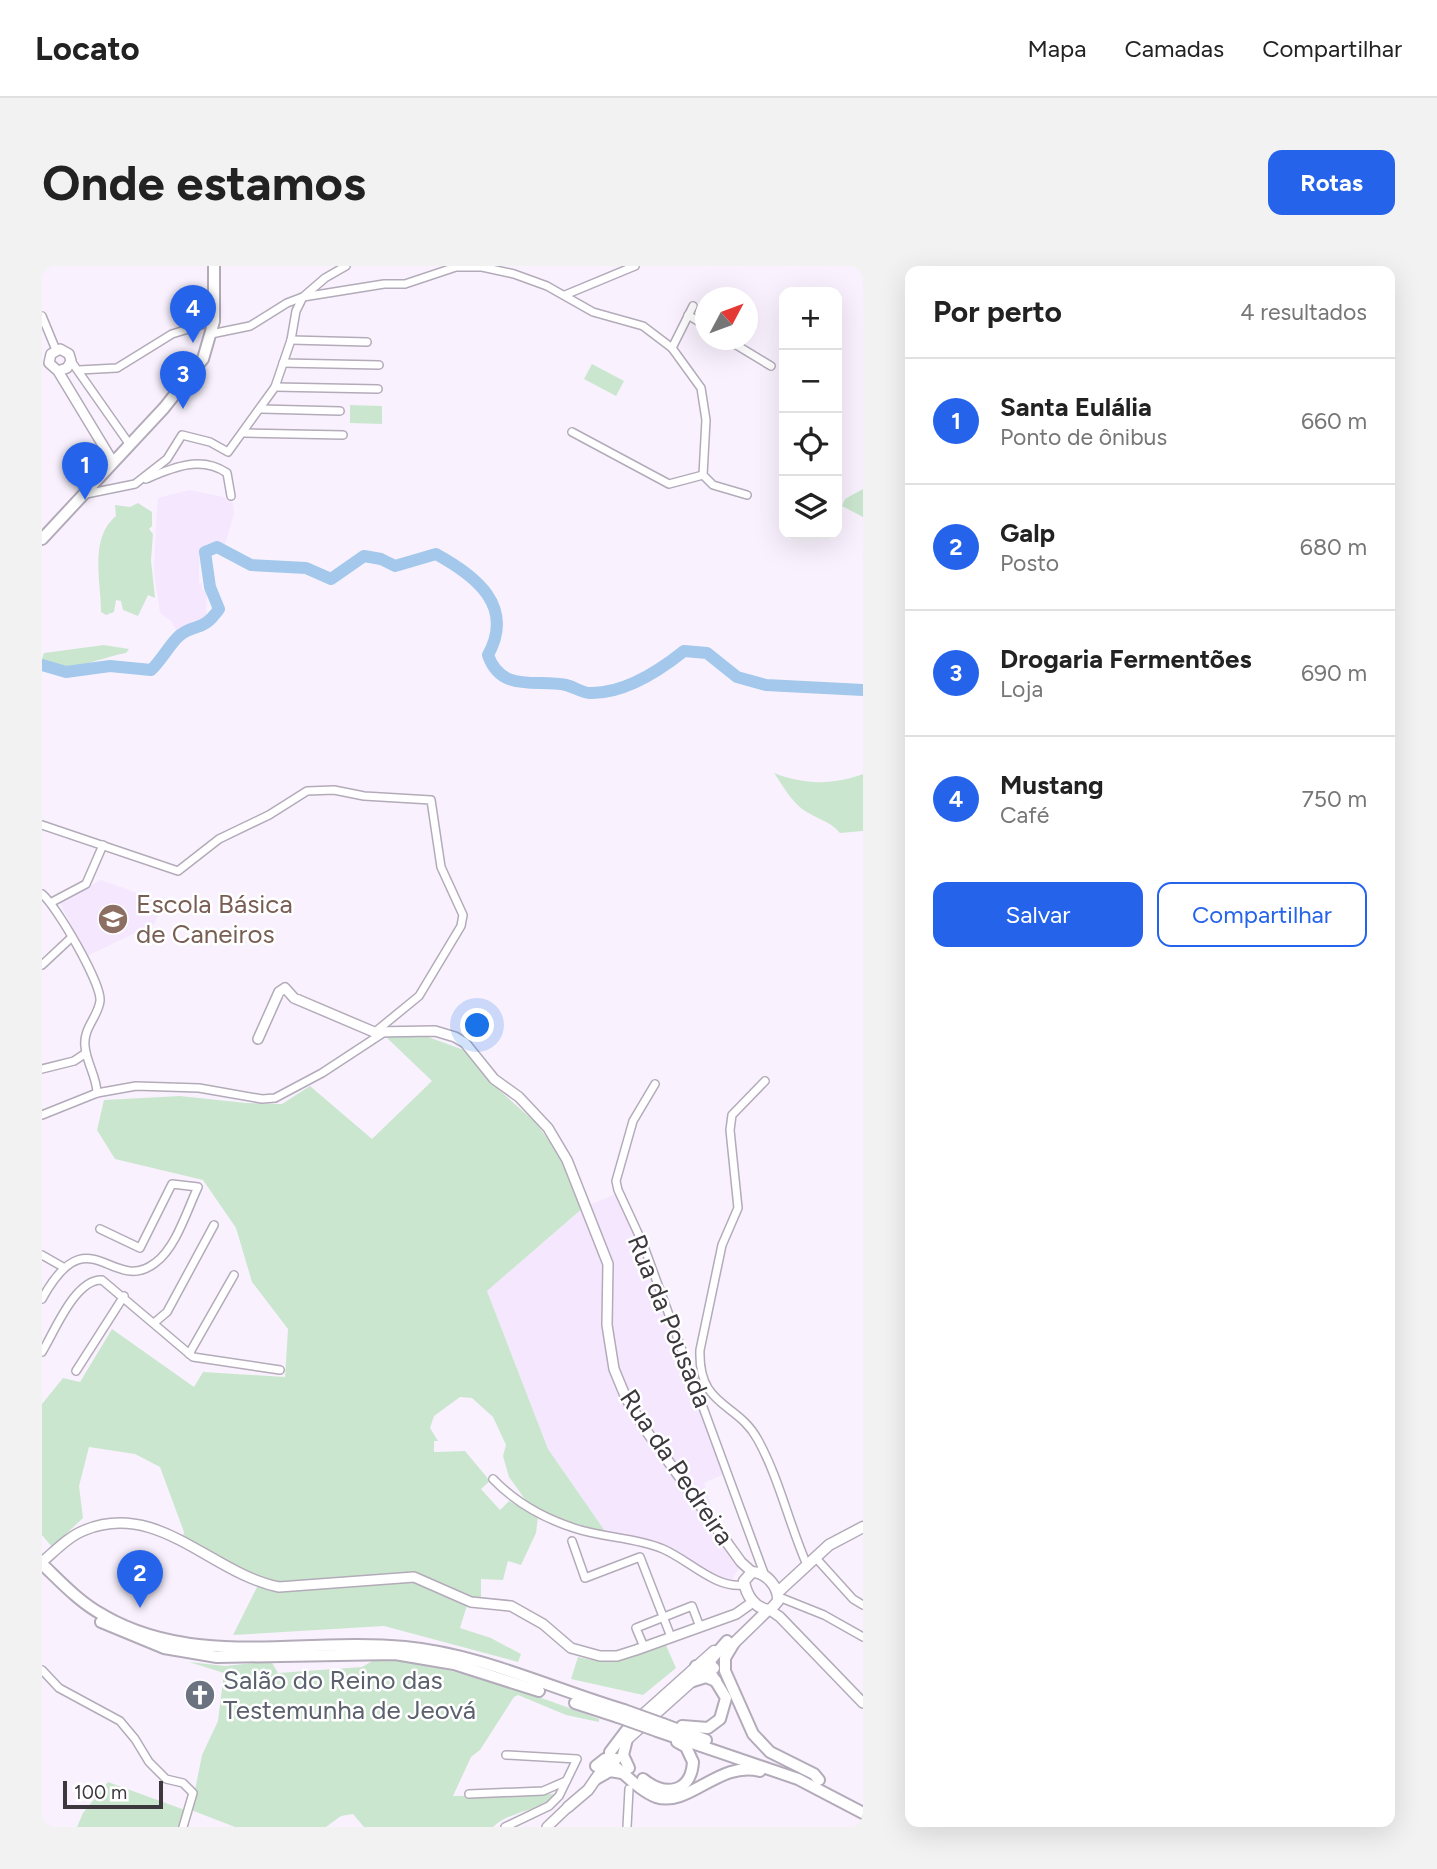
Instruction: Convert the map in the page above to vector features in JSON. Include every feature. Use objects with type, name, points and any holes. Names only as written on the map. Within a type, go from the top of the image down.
[{"type":"main road","points":[[42,539],[130,445],[203,359],[214,321],[214,266]]},
{"type":"main road","points":[[568,1807],[596,1779],[610,1758],[610,1752],[628,1733],[690,1682],[811,1561],[835,1541],[863,1527]]},
{"type":"main road","points":[[42,1563],[82,1602],[104,1616],[163,1640],[223,1648],[363,1645],[441,1652],[819,1780],[863,1805]]},
{"type":"main road","points":[[42,1574],[100,1622],[164,1648],[217,1657],[378,1653],[426,1658],[621,1714]]},
{"type":"main road","points":[[756,1577],[771,1601]]},
{"type":"main road","points":[[756,1577],[771,1601]]},
{"type":"main road","points":[[568,1807],[596,1766],[628,1733],[696,1666],[730,1642]]},
{"type":"main road","points":[[730,1642],[724,1664],[730,1685],[758,1740],[776,1756],[814,1774],[819,1780]]},
{"type":"main road","points":[[660,1727],[669,1722],[700,1729],[717,1723],[725,1703],[719,1683],[708,1665]]},
{"type":"main road","points":[[696,1666],[708,1665],[730,1685]]},
{"type":"main road","points":[[690,1682],[706,1677],[719,1683]]},
{"type":"main road","points":[[660,1727],[816,1786],[863,1813]]},
{"type":"main road","points":[[596,1779],[610,1772],[626,1771],[662,1791],[677,1790],[686,1783],[693,1771],[691,1753],[660,1727]]},
{"type":"main road","points":[[626,1771],[623,1755],[628,1733]]},
{"type":"main road","points":[[610,1758],[650,1794],[663,1798],[682,1794],[734,1770],[776,1771]]},
{"type":"main road","points":[[596,1766],[610,1758]]},
{"type":"street","points":[[135,484],[167,459],[181,435],[210,442],[229,452],[275,387],[291,340],[296,311],[303,297],[325,278],[346,266]]},
{"type":"street","points":[[565,295],[623,268],[635,266]]},
{"type":"street","points":[[211,334],[250,326],[287,303],[303,297],[384,284],[405,284],[452,267],[482,267],[514,274],[565,295],[593,312],[643,326],[672,348],[701,388],[706,420],[703,475],[713,485],[747,495]]},
{"type":"street","points":[[672,348],[693,306]]},
{"type":"street","points":[[42,316],[56,350]]},
{"type":"street","points":[[688,316],[695,320]]},
{"type":"street","points":[[79,370],[117,368],[172,334],[214,321]]},
{"type":"street","points":[[291,340],[368,342]]},
{"type":"street","points":[[56,350],[67,352],[71,362],[130,445]]},
{"type":"street","points":[[56,350],[46,363],[58,371],[113,462]]},
{"type":"street","points":[[745,350],[771,366]]},
{"type":"street","points":[[58,371],[67,368],[71,362]]},
{"type":"street","points":[[283,363],[379,365]]},
{"type":"street","points":[[275,387],[378,389]]},
{"type":"street","points":[[261,409],[340,411]]},
{"type":"street","points":[[572,432],[669,484],[703,475]]},
{"type":"street","points":[[244,433],[343,435]]},
{"type":"street","points":[[84,494],[135,484],[179,466],[206,465],[228,472],[231,496]]},
{"type":"street","points":[[42,825],[178,871],[219,839],[260,820],[307,791],[357,792],[364,796],[431,800],[441,867],[463,915],[461,926],[419,996],[379,1032],[322,1073],[275,1098],[147,1086],[97,1093],[42,1115]]},
{"type":"street","points":[[52,902],[86,884],[103,845]]},
{"type":"street","points":[[42,894],[52,902],[72,937],[100,998],[86,1034],[86,1053],[97,1093]]},
{"type":"street","points":[[42,965],[72,937]]},
{"type":"street","name":"Rua da Pedreira","points":[[258,1040],[279,992],[285,988],[294,998],[379,1032],[435,1031],[455,1037],[465,1043],[494,1079],[519,1097],[548,1128],[567,1160],[607,1265],[607,1325],[614,1369],[626,1398],[740,1562],[756,1577]]},
{"type":"street","points":[[42,1069],[74,1062],[86,1053]]},
{"type":"street","points":[[765,1081],[732,1115],[730,1130],[738,1208],[722,1245],[699,1350],[699,1367],[711,1394],[759,1441],[811,1561],[863,1605]]},
{"type":"street","name":"Rua da Pousada","points":[[654,1084],[633,1121],[616,1181],[643,1244],[761,1561],[756,1577]]},
{"type":"street","points":[[42,1299],[63,1267],[91,1258],[131,1271],[153,1266],[168,1248],[198,1187],[172,1184],[140,1248],[100,1229]]},
{"type":"street","points":[[154,1323],[167,1312],[214,1225]]},
{"type":"street","points":[[42,1255],[63,1267]]},
{"type":"street","points":[[189,1354],[234,1275]]},
{"type":"street","points":[[42,1352],[87,1283],[102,1280],[189,1354],[200,1360],[262,1365],[280,1370]]},
{"type":"street","points":[[75,1371],[124,1296]]},
{"type":"street","points":[[493,1479],[512,1499],[539,1514],[574,1528],[660,1547],[720,1582],[756,1577]]},
{"type":"street","points":[[42,1563],[82,1531],[101,1524],[140,1524],[182,1540],[236,1574],[279,1587],[414,1577],[471,1602],[520,1610],[584,1654],[617,1656],[771,1601],[824,1615],[863,1637]]},
{"type":"street","points":[[572,1541],[584,1577],[640,1557],[671,1637]]},
{"type":"street","points":[[771,1601],[780,1617],[863,1703]]},
{"type":"street","points":[[644,1647],[636,1628],[692,1606],[700,1627]]},
{"type":"street","points":[[42,1670],[59,1688],[120,1721],[149,1762],[166,1779],[183,1783],[193,1793],[183,1827]]},
{"type":"street","points":[[505,1827],[549,1806],[569,1779],[577,1759],[506,1755]]},
{"type":"street","points":[[469,1794],[543,1791],[569,1779]]},
{"type":"street","points":[[627,1827],[629,1789]]},
{"type":"street","points":[[547,1827],[568,1807]]},
{"type":"shaded area","points":[[189,490],[224,497],[233,503],[234,514],[225,544],[207,544],[199,554],[199,583],[202,583],[202,590],[207,590],[206,621],[178,633],[171,621],[160,613],[154,571],[158,498]]},
{"type":"shaded area","name":"Escola Básica de Caneiros","points":[[101,880],[159,901],[158,916],[154,924],[87,956],[60,903]]},
{"type":"shaded area","points":[[619,1193],[729,1472],[704,1483],[721,1534],[742,1564],[728,1585],[678,1556],[607,1534],[548,1449],[487,1291],[586,1206]]},
{"type":"green space","points":[[592,364],[624,381],[616,396],[584,379]]},
{"type":"green space","points":[[350,405],[382,406],[382,424],[350,423]]},
{"type":"green space","points":[[863,489],[863,517],[842,506],[845,499]]},
{"type":"green space","points":[[138,503],[152,512],[152,526],[149,529],[153,534],[151,560],[155,598],[148,595],[138,616],[123,610],[121,601],[116,600],[114,612],[106,615],[101,612],[98,561],[102,536],[116,516],[115,505],[130,507]]},
{"type":"green space","points":[[104,645],[129,649],[126,653],[72,666],[52,664],[42,659],[44,653]]},
{"type":"green space","points":[[774,773],[796,780],[818,782],[830,782],[863,774],[863,831],[840,833],[832,825],[802,809]]},
{"type":"green space","points":[[386,1037],[428,1037],[464,1050],[499,1090],[536,1123],[557,1152],[583,1208],[487,1291],[548,1449],[607,1534],[532,1509],[509,1477],[503,1456],[506,1445],[493,1417],[472,1398],[460,1397],[434,1416],[430,1428],[438,1441],[434,1441],[434,1452],[465,1451],[490,1481],[481,1489],[500,1510],[509,1501],[538,1517],[536,1533],[521,1565],[508,1561],[503,1580],[481,1579],[481,1601],[468,1602],[460,1628],[491,1638],[521,1654],[518,1662],[384,1626],[233,1635],[259,1583],[182,1540],[184,1532],[160,1467],[135,1454],[89,1447],[79,1486],[83,1518],[52,1547],[42,1535],[42,1404],[63,1378],[80,1382],[112,1329],[194,1387],[203,1372],[285,1377],[288,1329],[252,1282],[236,1228],[203,1180],[115,1159],[97,1130],[104,1100],[180,1096],[282,1104],[310,1086],[372,1139],[432,1081]]},
{"type":"green space","points":[[665,1643],[676,1668],[643,1695],[571,1679],[578,1657],[601,1661],[623,1659]]},
{"type":"green space","points":[[381,1656],[492,1682],[599,1719],[599,1722],[566,1715],[518,1695],[514,1697],[480,1750],[471,1757],[453,1796],[558,1794],[542,1804],[500,1821],[493,1827],[364,1827],[353,1814],[341,1816],[326,1827],[235,1827],[191,1810],[202,1755],[218,1721],[224,1673],[189,1662],[225,1666],[271,1661],[278,1673],[362,1667]]},
{"type":"green space","points":[[108,1782],[185,1810],[180,1827],[77,1827],[83,1813]]},
{"type":"waterway","points":[[42,665],[66,672],[110,666],[151,670],[179,636],[208,622],[219,609],[210,587],[205,552],[217,547],[251,565],[306,568],[331,579],[364,556],[381,559],[395,566],[436,554],[465,572],[487,594],[494,607],[497,622],[488,655],[501,675],[510,680],[566,685],[589,693],[604,692],[641,680],[684,651],[707,653],[737,677],[766,685],[863,690]]},
{"type":"place","name":"Mustang","points":[[193,343]]},
{"type":"place","name":"Drogaria Fermentões","points":[[183,409]]},
{"type":"place","name":"Santa Eulália","points":[[85,500]]},
{"type":"place","name":"Escola Básica de Caneiros","points":[[113,919]]},
{"type":"place","name":"Galp","points":[[140,1608]]},
{"type":"place","name":"Salão do Reino das Testemunha de Jeová","points":[[200,1695]]}]
